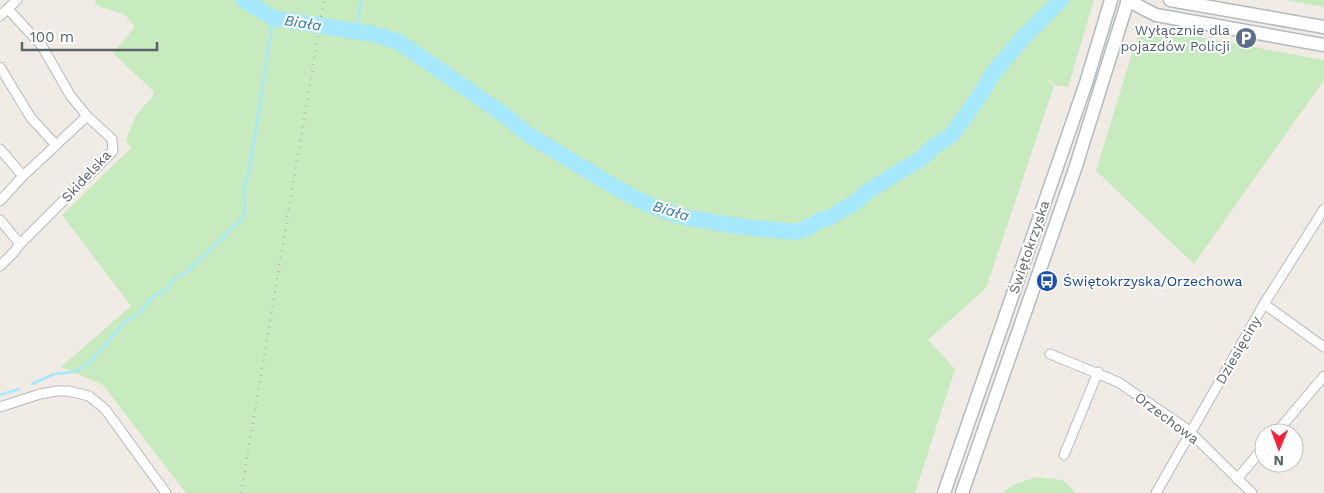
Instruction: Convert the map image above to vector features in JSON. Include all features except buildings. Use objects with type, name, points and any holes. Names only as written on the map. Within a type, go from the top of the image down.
[{"type":"main road","name":"Świętokrzyska","points":[[944,493],[1086,83],[1111,0]]},
{"type":"main road","name":"Świętokrzyska","points":[[962,493],[1075,169],[1129,0]]},
{"type":"main road","points":[[1129,0],[1156,15],[1324,45]]},
{"type":"main road","points":[[1170,0],[1324,28]]},
{"type":"main road","points":[[1289,38],[1291,22]]},
{"type":"street","points":[[0,16],[17,0]]},
{"type":"street","name":"Skidelska","points":[[0,266],[113,151],[112,139],[87,116],[70,95],[42,46],[8,9]]},
{"type":"street","points":[[0,67],[31,118],[56,145]]},
{"type":"street","points":[[0,201],[23,176],[87,116]]},
{"type":"street","points":[[0,149],[23,176]]},
{"type":"street","name":"Dziesięciny","points":[[1156,493],[1264,304],[1324,209]]},
{"type":"street","points":[[0,220],[20,244]]},
{"type":"street","points":[[1264,304],[1324,347]]},
{"type":"street","name":"Orzechowa","points":[[1050,354],[1098,372],[1118,382],[1191,432],[1252,493]]},
{"type":"street","points":[[1064,455],[1098,372]]},
{"type":"street","points":[[1284,423],[1324,376]]},
{"type":"street","points":[[0,407],[40,394],[57,391],[68,391],[89,396],[105,409],[166,493]]},
{"type":"street","points":[[1237,479],[1254,459]]},
{"type":"green space","points":[[94,0],[1094,0],[1068,87],[1055,85],[1041,73],[1054,86],[986,288],[928,340],[955,369],[915,493],[186,493],[103,385],[61,367],[131,306],[62,215],[131,148],[126,140],[136,115],[153,96],[154,92],[113,53],[135,27],[124,14],[98,6]]},
{"type":"green space","points":[[1285,0],[1324,0],[1324,7]]},
{"type":"green space","points":[[1154,29],[1324,60],[1324,80],[1194,264],[1096,171],[1135,43],[1142,33]]},
{"type":"green space","points":[[1037,477],[1063,480],[1076,493],[1002,493],[1012,485]]},
{"type":"waterway","name":"Biała","points":[[244,0],[273,18],[373,34],[399,42],[507,117],[527,134],[620,190],[651,206],[683,217],[743,227],[796,232],[808,228],[820,220],[827,219],[856,202],[865,193],[922,158],[933,147],[952,135],[994,72],[1023,38],[1061,0]]},
{"type":"waterway","points":[[356,31],[361,0]]},
{"type":"waterway","points":[[32,384],[54,374],[74,372],[90,362],[126,321],[140,313],[153,296],[166,290],[174,279],[189,270],[244,217],[245,185],[249,172],[273,18]]},
{"type":"waterway","points":[[0,395],[19,389]]},
{"type":"railway","points":[[241,493],[324,0]]},
{"type":"place","name":"Wyłącznie dla pojazdów Policji","points":[[1246,38]]},
{"type":"place","name":"Świętokrzyska/Orzechowa","points":[[1047,281]]}]
